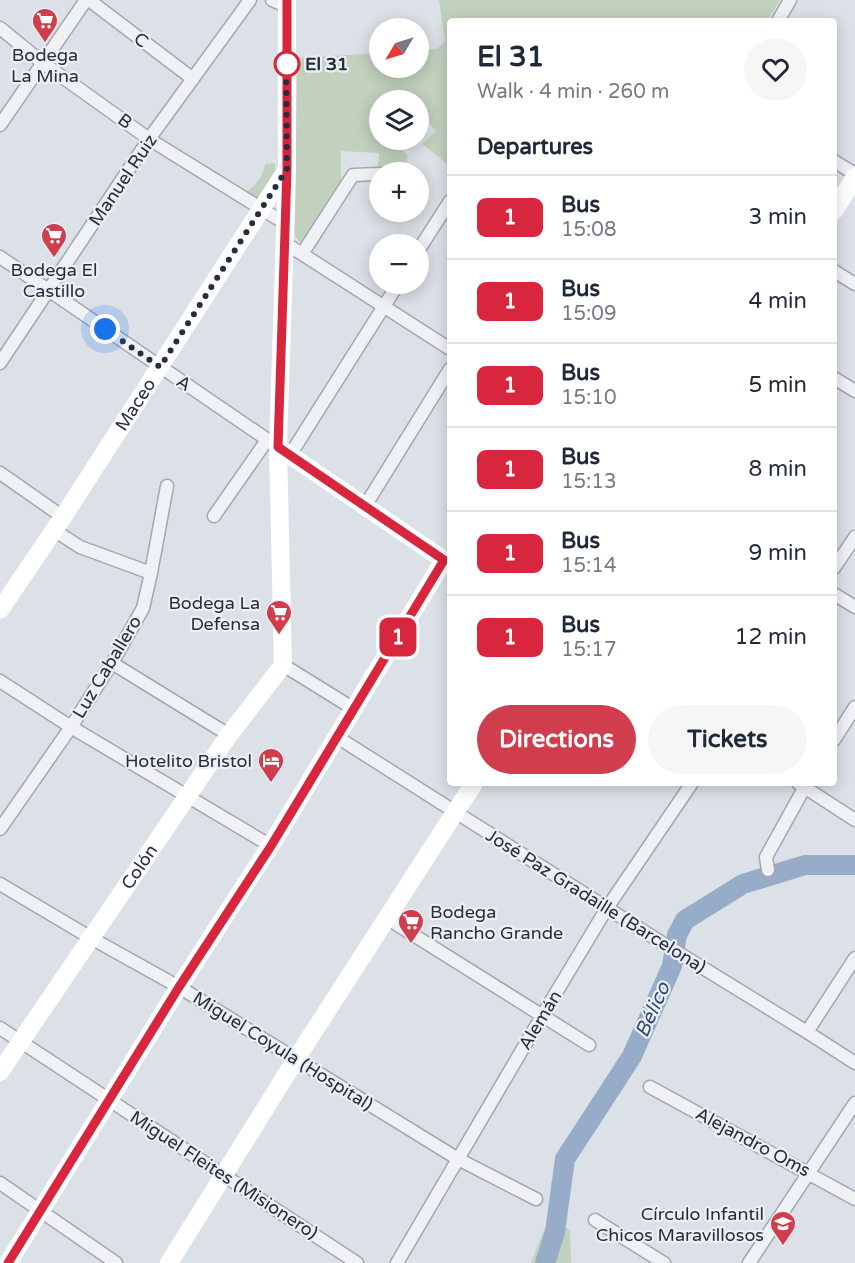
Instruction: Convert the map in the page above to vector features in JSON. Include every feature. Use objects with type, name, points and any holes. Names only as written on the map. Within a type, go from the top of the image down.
[{"type":"main road","points":[[282,2],[287,169],[278,447],[283,664]]},
{"type":"main road","name":"Maceo","points":[[0,609],[59,523],[287,169]]},
{"type":"main road","points":[[837,206],[855,176]]},
{"type":"main road","points":[[837,220],[855,191]]},
{"type":"main road","points":[[278,447],[365,506],[447,557]]},
{"type":"main road","points":[[8,1263],[179,987],[271,846],[447,560]]},
{"type":"main road","name":"Colón","points":[[0,1072],[229,735],[283,664]]},
{"type":"main road","points":[[301,1062],[396,924],[460,814],[473,786]]},
{"type":"main road","points":[[169,1263],[228,1178],[460,814],[483,786]]},
{"type":"main road","points":[[182,1263],[228,1178]]},
{"type":"street","points":[[0,125],[88,0]]},
{"type":"street","name":"C","points":[[88,0],[193,79]]},
{"type":"street","name":"Manuel Ruiz","points":[[0,363],[149,139],[250,0]]},
{"type":"street","points":[[780,18],[790,0]]},
{"type":"street","name":"B","points":[[0,28],[43,63],[149,139],[286,224]]},
{"type":"street","points":[[837,163],[855,176]]},
{"type":"street","points":[[302,254],[352,175],[369,174]]},
{"type":"street","points":[[429,234],[447,206]]},
{"type":"street","points":[[285,243],[447,347]]},
{"type":"street","name":"A","points":[[0,257],[278,447]]},
{"type":"street","points":[[837,273],[855,284]]},
{"type":"street","points":[[214,516],[278,447],[392,294]]},
{"type":"street","points":[[365,506],[447,374]]},
{"type":"street","points":[[837,380],[855,391]]},
{"type":"street","points":[[0,473],[59,523],[80,547],[151,573]]},
{"type":"street","name":"Luz Caballero","points":[[0,829],[71,727],[112,663],[142,608],[167,486]]},
{"type":"street","points":[[837,564],[855,537]]},
{"type":"street","points":[[837,596],[855,607]]},
{"type":"street","points":[[112,663],[229,735]]},
{"type":"street","points":[[283,664],[354,709]]},
{"type":"street","points":[[0,681],[71,727],[271,846]]},
{"type":"street","points":[[837,735],[855,707]]},
{"type":"street","name":"José Paz Gradaille (Barcelona)","points":[[337,737],[855,1063]]},
{"type":"street","name":"Alemán","points":[[397,1263],[607,908],[690,786]]},
{"type":"street","points":[[768,870],[766,857],[802,786]]},
{"type":"street","points":[[806,786],[855,819]]},
{"type":"street","name":"Miguel Coyula (Hospital)","points":[[0,884],[179,987],[458,1159],[536,1199]]},
{"type":"street","points":[[396,924],[589,1045]]},
{"type":"street","points":[[807,1032],[855,958]]},
{"type":"street","name":"Miguel Fleites (Misionero)","points":[[0,1028],[357,1263]]},
{"type":"street","name":"Alejandro Oms","points":[[650,1087],[855,1198]]},
{"type":"street","points":[[749,1263],[855,1103]]},
{"type":"street","points":[[0,1183],[116,1263]]},
{"type":"street","points":[[595,1220],[664,1263]]},
{"type":"green space","points":[[439,0],[780,0],[769,18],[447,18],[447,164],[429,150],[429,138],[436,131],[429,123],[429,90],[369,90],[369,150],[403,150],[408,156],[407,162],[378,162],[379,153],[341,151],[341,180],[305,243],[299,242],[295,235],[297,58],[369,54],[369,78],[429,78],[429,49],[437,49],[445,41]]},
{"type":"green space","points":[[275,163],[275,174],[259,201],[246,193],[263,173],[265,164]]},
{"type":"green space","points":[[549,1218],[570,1230],[571,1263],[531,1263]]},
{"type":"waterway","name":"Bélico","points":[[545,1263],[555,1232],[565,1159],[632,1056],[672,966],[677,935],[685,920],[743,884],[805,865],[855,865]]},
{"type":"bus line","name":"1","points":[[8,1263],[179,987],[271,846],[444,560],[278,447],[287,169],[287,0]]},
{"type":"place","name":"Bodega La Mina","points":[[45,44]]},
{"type":"place","name":"El 31","points":[[287,64]]},
{"type":"place","name":"Bodega El Castillo","points":[[54,259]]},
{"type":"place","name":"Bodega La Defensa","points":[[279,636]]},
{"type":"place","name":"Hotelito Bristol","points":[[271,784]]},
{"type":"place","name":"Bodega Rancho Grande","points":[[411,945]]},
{"type":"place","name":"Círculo Infantil Chicos Maravillosos","points":[[783,1247]]},
{"type":"route","points":[[105,329],[160,367],[287,169],[286,59],[287,64]]}]
